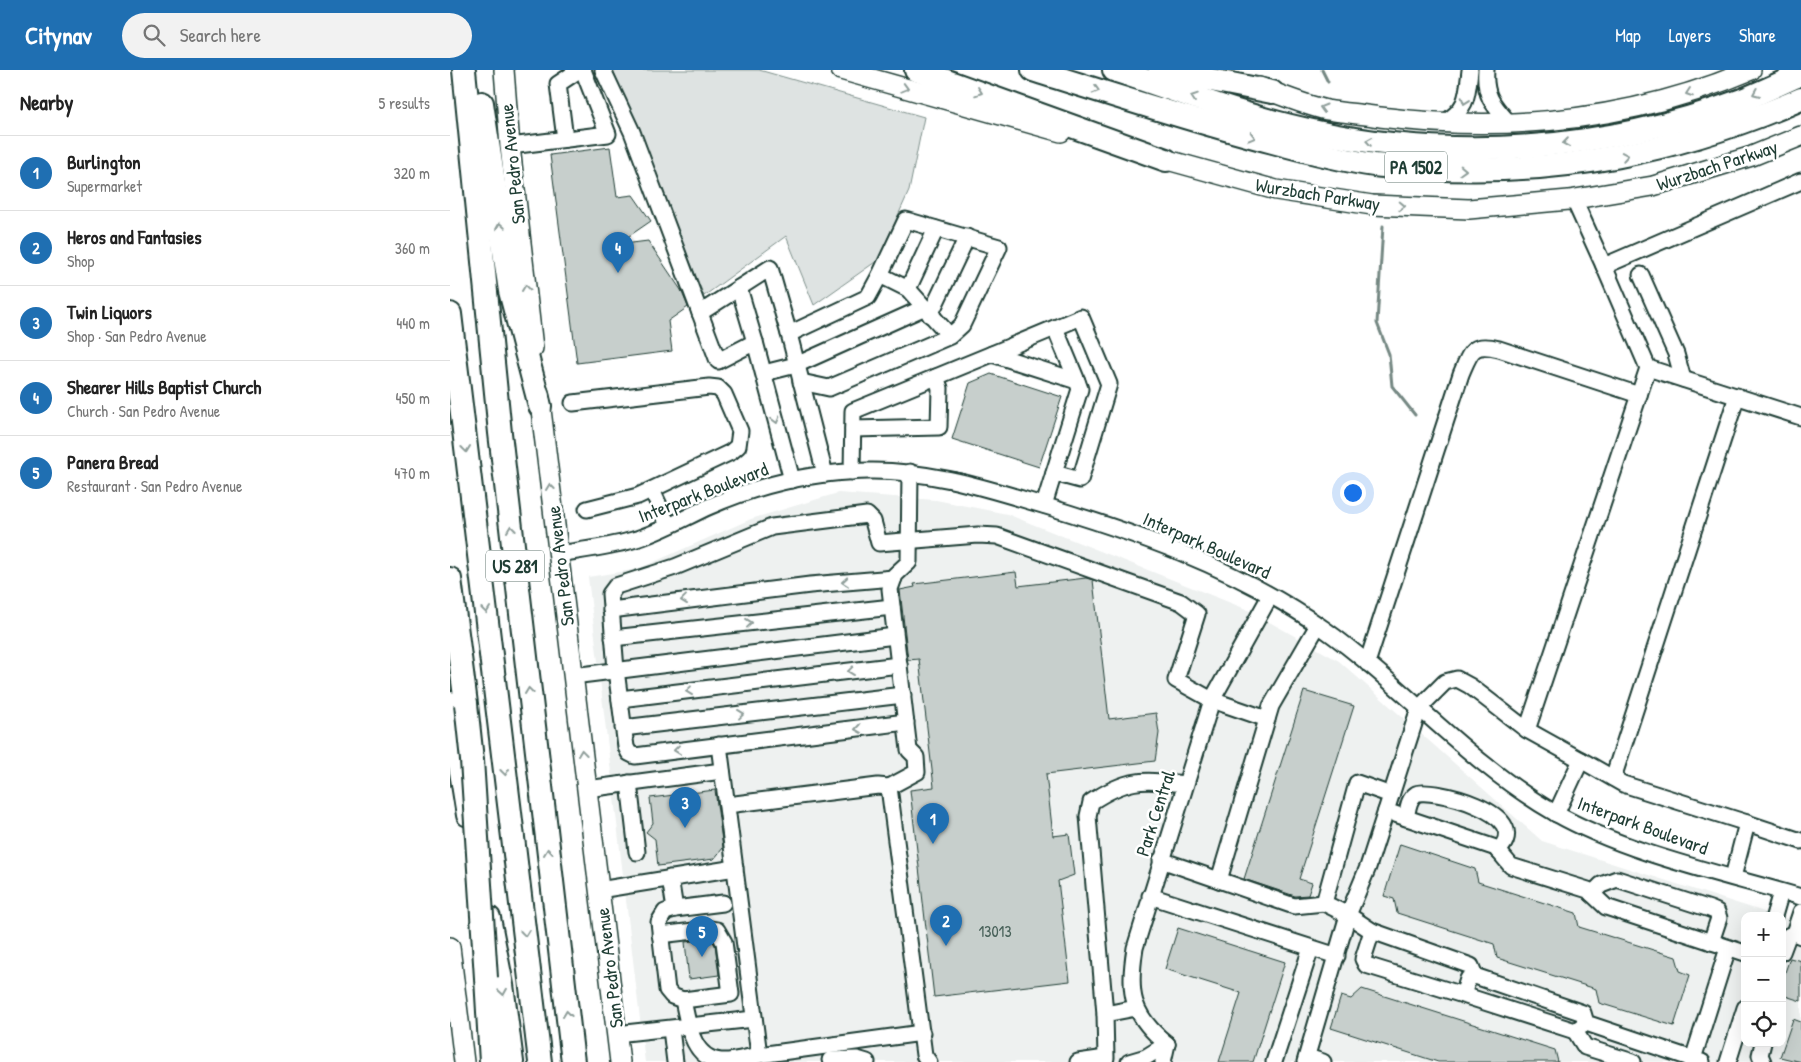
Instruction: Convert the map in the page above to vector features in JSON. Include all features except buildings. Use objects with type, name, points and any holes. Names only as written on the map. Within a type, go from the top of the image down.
[{"type":"highway","name":"US 281","points":[[464,70],[500,433],[573,1062]]},
{"type":"highway","points":[[478,70],[510,291],[540,406]]},
{"type":"highway","points":[[916,70],[1166,160]]},
{"type":"highway","name":"Wurzbach Parkway","points":[[1033,70],[1235,132],[1310,152],[1374,165],[1468,170],[1565,166],[1651,151],[1736,126],[1801,99]]},
{"type":"highway","name":"PA 1502","points":[[1114,70],[1231,109],[1316,132],[1388,144],[1472,149],[1564,144],[1645,129],[1741,100],[1801,74]]},
{"type":"highway","points":[[1160,70],[1272,92]]},
{"type":"highway","name":"US 281","points":[[450,314],[540,1062]]},
{"type":"highway","points":[[450,579],[458,704],[460,772],[501,978],[512,1062]]},
{"type":"highway","points":[[458,704],[472,760],[491,1062]]},
{"type":"main road","name":"San Pedro Avenue","points":[[504,70],[510,146],[540,406],[620,1062]]},
{"type":"main road","name":"Wurzbach Parkway","points":[[841,70],[990,113],[1276,190],[1372,205],[1469,209],[1574,200],[1653,186],[1752,156],[1801,136]]},
{"type":"main road","points":[[1216,70],[1272,92],[1326,110],[1444,123],[1510,124],[1579,119],[1664,101],[1751,70]]},
{"type":"main road","points":[[450,947],[452,976],[464,1062]]},
{"type":"street","points":[[565,139],[558,84],[579,70]]},
{"type":"street","points":[[510,146],[608,134],[583,70]]},
{"type":"street","points":[[603,70],[632,132],[718,361],[756,342]]},
{"type":"street","points":[[1444,123],[1463,107],[1467,98],[1470,70]]},
{"type":"street","points":[[1486,70],[1486,91],[1497,109],[1510,124]]},
{"type":"street","points":[[1604,266],[1801,181]]},
{"type":"street","points":[[1527,730],[1648,368],[1574,200]]},
{"type":"street","points":[[789,334],[868,297],[906,220],[999,248],[962,325],[950,336],[829,388],[801,382]]},
{"type":"street","points":[[908,289],[936,228]]},
{"type":"street","points":[[764,373],[796,365],[927,311],[967,238]]},
{"type":"street","points":[[700,313],[770,268],[825,474]]},
{"type":"street","points":[[1641,274],[1676,354],[1683,379]]},
{"type":"street","points":[[880,275],[908,289],[950,336]]},
{"type":"street","points":[[739,288],[756,342],[792,480]]},
{"type":"street","points":[[852,472],[853,411],[1081,317],[1109,384],[1080,480],[1054,473]]},
{"type":"street","points":[[1044,505],[1080,389],[1055,328]]},
{"type":"street","points":[[1368,664],[1461,374],[1469,355],[1476,347],[1485,345],[1499,349],[1639,395]]},
{"type":"street","points":[[992,354],[1077,381]]},
{"type":"street","points":[[1648,368],[1801,417]]},
{"type":"street","points":[[853,429],[938,427],[940,388],[936,377]]},
{"type":"street","points":[[573,403],[709,387],[718,388],[724,394],[740,431],[738,446],[731,452],[638,496],[587,509]]},
{"type":"street","points":[[1613,778],[1737,396]]},
{"type":"street","name":"Interpark Boulevard","points":[[558,554],[633,540],[749,491],[792,480],[825,474],[852,472],[910,472],[951,478],[1131,533],[1207,563],[1270,596],[1318,625],[1368,664],[1488,767],[1517,790],[1556,814],[1597,834],[1640,849],[1801,898]]},
{"type":"street","points":[[728,805],[878,786],[889,788],[917,772],[916,757],[909,750],[890,589],[894,578],[909,562],[910,472]]},
{"type":"street","points":[[652,490],[668,526]]},
{"type":"street","points":[[906,722],[635,756],[628,753],[616,670],[610,594],[616,586],[675,567],[772,527],[867,516],[873,521],[879,544],[978,535],[996,536],[1181,602],[1197,614],[1176,680],[1212,700],[1267,719]]},
{"type":"street","points":[[611,610],[810,585],[894,578]]},
{"type":"street","name":"Park Central","points":[[1167,1044],[1148,1028],[1136,1008],[1132,982],[1132,965],[1139,931],[1212,700],[1270,596]]},
{"type":"street","points":[[613,638],[892,608]]},
{"type":"street","points":[[1219,880],[1271,706],[1318,625]]},
{"type":"street","points":[[573,676],[895,636]]},
{"type":"street","points":[[620,699],[899,665]]},
{"type":"street","points":[[1323,1062],[1306,1059],[1348,915],[1368,867],[1419,708],[1445,682],[1457,679],[1470,686],[1527,730],[1623,784],[1748,823],[1800,837]]},
{"type":"street","points":[[623,728],[903,695]]},
{"type":"street","points":[[719,745],[759,1056]]},
{"type":"street","points":[[1556,814],[1580,760]]},
{"type":"street","points":[[587,789],[722,770]]},
{"type":"street","points":[[1078,1062],[1110,1060],[1088,816],[1091,802],[1114,787],[1144,780],[1185,784]]},
{"type":"street","points":[[1324,903],[1357,783],[1391,795]]},
{"type":"street","points":[[629,784],[638,852]]},
{"type":"street","points":[[889,788],[924,1055],[929,1062]]},
{"type":"street","points":[[1406,818],[1410,801],[1417,793],[1429,792],[1489,810],[1503,822],[1508,833],[1505,844],[1498,851]]},
{"type":"street","points":[[1386,811],[1498,851],[1511,866],[1588,890],[1606,907],[1741,952]]},
{"type":"street","points":[[1733,877],[1748,823]]},
{"type":"street","points":[[1161,860],[1294,906],[1324,903],[1348,915],[1372,931],[1471,966],[1476,976]]},
{"type":"street","points":[[599,890],[735,868]]},
{"type":"street","points":[[670,878],[675,909]]},
{"type":"street","points":[[1592,894],[1609,881],[1618,879],[1710,909],[1717,912],[1719,918],[1711,942]]},
{"type":"street","points":[[1775,912],[1781,892]]},
{"type":"street","points":[[1150,896],[1337,956]]},
{"type":"street","points":[[660,935],[710,929],[716,930],[721,935],[731,994],[683,1000],[672,996],[667,990],[660,935],[659,922],[665,912],[723,903]]},
{"type":"street","points":[[1786,941],[1788,936],[1797,934],[1801,912]]},
{"type":"street","points":[[1372,931],[1363,959],[1366,965],[1463,996],[1580,1027],[1696,1061],[1728,948]]},
{"type":"street","points":[[1274,1062],[1311,948]]},
{"type":"street","points":[[1463,996],[1468,979],[1476,976],[1582,1013],[1580,1027],[1584,1047],[1632,1062]]},
{"type":"street","points":[[683,1000],[688,1027],[694,1042],[709,1059],[722,1061],[759,1056],[805,1055],[857,1058],[867,1062]]},
{"type":"street","points":[[1105,1014],[1136,1008]]},
{"type":"street","points":[[616,1034],[754,1019]]},
{"type":"street","points":[[1728,1062],[1741,1021]]},
{"type":"street","points":[[671,1029],[675,1062]]},
{"type":"street","points":[[829,1056],[922,1033]]},
{"type":"street","points":[[1129,1062],[1146,1057],[1167,1044]]},
{"type":"street","points":[[1163,1062],[1167,1044]]},
{"type":"street","points":[[1762,1047],[1760,1055],[1763,1062]]},
{"type":"shaded area","points":[[613,70],[759,70],[924,117],[909,191],[878,260],[814,305],[786,236],[704,296]]},
{"type":"shaded area","points":[[838,493],[936,500],[1007,514],[1246,609],[1339,661],[1542,841],[1764,912],[1741,912],[1741,1047],[1786,1047],[1786,918],[1801,923],[1801,1062],[645,1062],[588,577],[638,569],[751,519]]},
{"type":"waterway","points":[[1322,70],[1328,82]]},
{"type":"waterway","points":[[1383,226],[1377,323],[1389,354],[1392,386],[1415,415]]},
{"type":"place","name":"Shearer Hills Baptist Church","points":[[618,273]]},
{"type":"place","name":"Twin Liquors","points":[[685,828]]},
{"type":"place","name":"Burlington","points":[[933,844]]},
{"type":"place","name":"Heros and Fantasies","points":[[946,946]]},
{"type":"place","name":"Panera Bread","points":[[702,957]]}]
